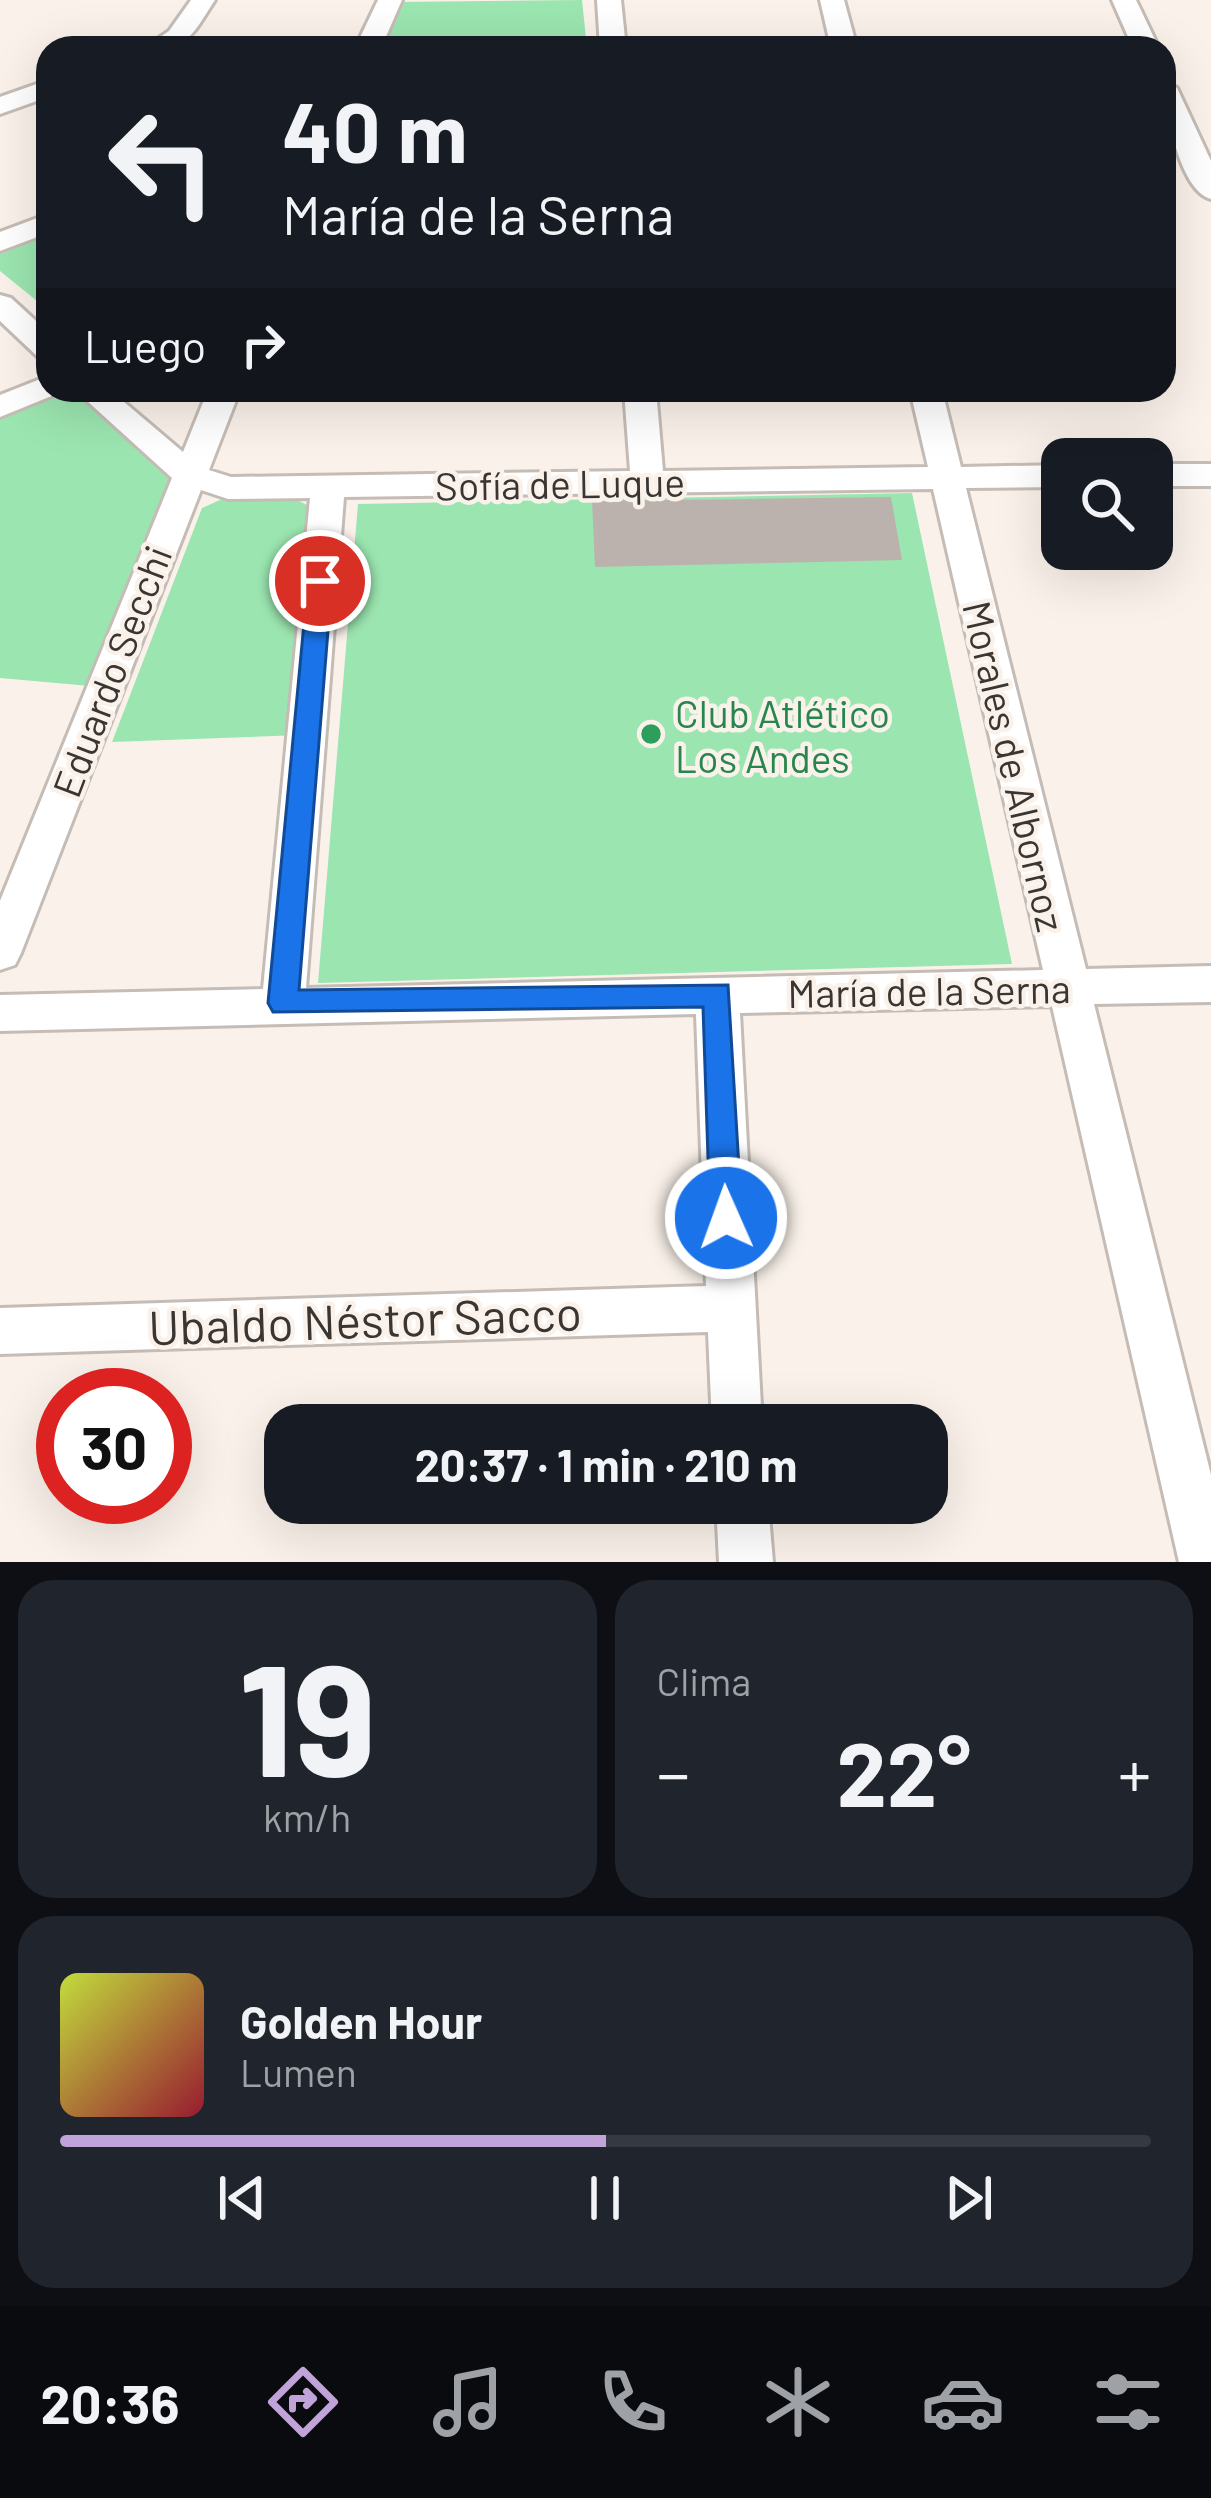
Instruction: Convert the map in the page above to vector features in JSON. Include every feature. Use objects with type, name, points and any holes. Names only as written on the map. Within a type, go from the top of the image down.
[{"type":"street","points":[[178,36],[203,0]]},
{"type":"street","points":[[374,36],[390,0]]},
{"type":"street","points":[[609,0],[612,36]]},
{"type":"street","points":[[832,0],[841,36]]},
{"type":"street","points":[[1124,0],[1140,36]]},
{"type":"street","points":[[0,106],[36,92]]},
{"type":"street","points":[[1176,113],[1209,181]]},
{"type":"street","points":[[1176,177],[1209,181]]},
{"type":"street","points":[[0,242],[36,228]]},
{"type":"street","points":[[0,304],[36,338]]},
{"type":"street","points":[[0,407],[36,391]]},
{"type":"street","name":"Sofía de Luque","points":[[106,402],[188,474],[228,488],[1041,476]]},
{"type":"street","name":"Eduardo Secchi","points":[[2,946],[219,402]]},
{"type":"street","points":[[641,402],[647,482]]},
{"type":"street","name":"Morales de Albornoz","points":[[929,402],[1206,1562]]},
{"type":"street","points":[[1173,476],[1211,475]]},
{"type":"street","points":[[283,1003],[328,487]]},
{"type":"street","name":"María de la Serna","points":[[0,1013],[1211,984]]},
{"type":"street","points":[[717,994],[736,1404]]},
{"type":"street","name":"Ubaldo Néstor Sacco","points":[[0,1331],[730,1308]]},
{"type":"street","points":[[743,1524],[746,1562]]},
{"type":"green space","points":[[582,0],[586,36],[386,36],[396,2]]},
{"type":"green space","points":[[36,240],[36,300],[0,271],[0,254]]},
{"type":"green space","points":[[36,401],[93,402],[178,484],[101,687],[0,678],[0,417]]},
{"type":"green space","name":"Club Atlético Los Andes","points":[[912,493],[1012,964],[318,983],[358,504]]},
{"type":"green space","points":[[222,499],[297,500],[321,512],[300,735],[112,742],[202,508]]},
{"type":"building","points":[[891,497],[902,560],[595,567],[592,501]]},
{"type":"place","name":"Club Atlético Los Andes","points":[[651,734]]},
{"type":"route","points":[[320,581],[283,1003],[717,994],[726,1218]]}]
